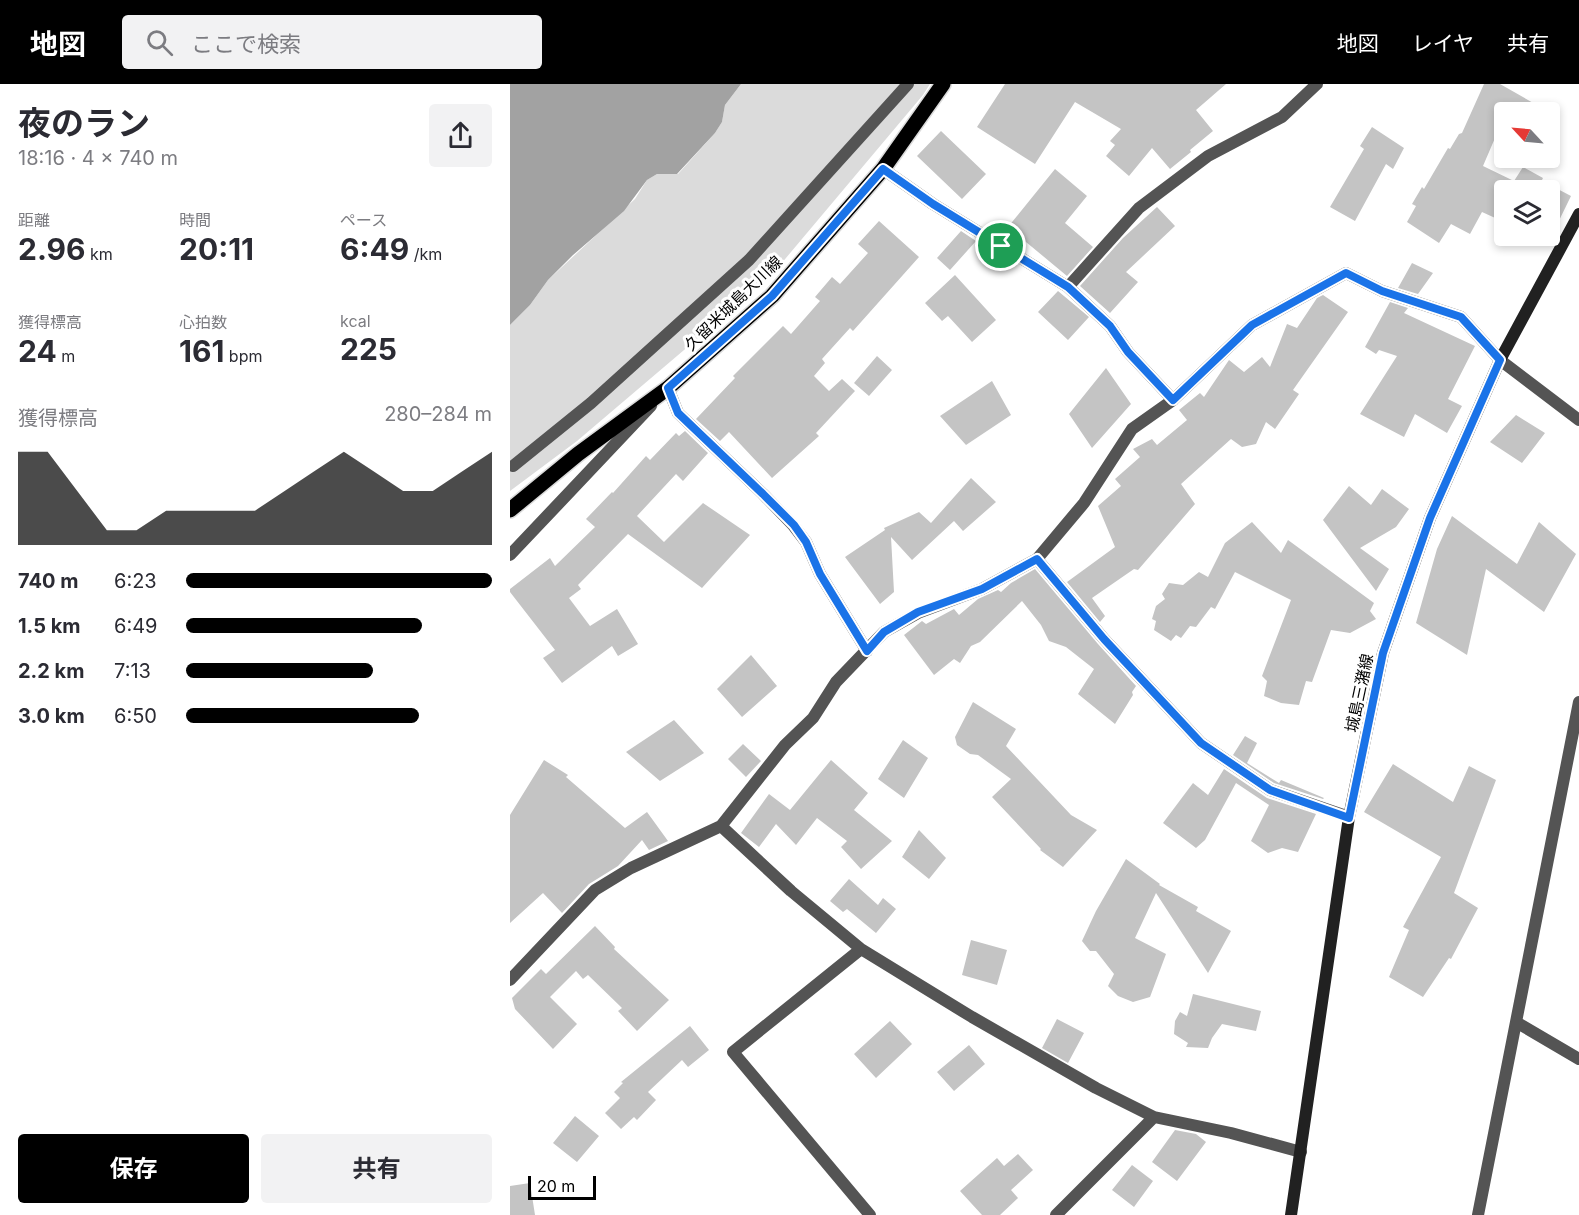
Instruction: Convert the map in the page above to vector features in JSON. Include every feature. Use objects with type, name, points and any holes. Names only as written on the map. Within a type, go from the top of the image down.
[{"type":"main road","name":"久留米城島大川線","points":[[510,510],[578,454],[668,388],[772,296],[883,169],[943,84]]},
{"type":"main road","name":"城島三潴線","points":[[1291,1215],[1349,818],[1383,653],[1430,518],[1500,360],[1579,214]]},
{"type":"street","points":[[513,466],[591,403],[749,260],[908,84]]},
{"type":"street","points":[[1068,287],[1138,207],[1208,156],[1282,117],[1317,84]]},
{"type":"street","points":[[883,169],[933,204],[1068,287],[1110,326],[1128,352],[1173,400]]},
{"type":"street","points":[[510,980],[595,890],[631,868],[721,826],[785,745],[813,718],[836,682],[884,632],[918,612],[982,589],[1037,559],[1084,503],[1132,429],[1173,400],[1252,325],[1346,273],[1382,291],[1461,317],[1500,360],[1579,420]]},
{"type":"street","points":[[510,555],[668,388],[678,413],[794,525],[806,542],[820,574],[867,651]]},
{"type":"street","points":[[1037,559],[1104,639],[1201,743],[1270,790],[1349,818]]},
{"type":"street","points":[[1478,1215],[1579,702]]},
{"type":"street","points":[[721,826],[790,891],[861,949],[1096,1088],[1154,1117],[1231,1133],[1301,1152]]},
{"type":"street","points":[[861,949],[733,1052],[870,1215]]},
{"type":"street","points":[[1516,1022],[1579,1059]]},
{"type":"street","points":[[1056,1215],[1154,1117]]},
{"type":"shaded area","points":[[510,84],[741,84],[725,105],[722,122],[715,133],[677,174],[657,174],[647,180],[624,211],[548,280],[530,305],[510,325]]},
{"type":"shaded area","points":[[741,84],[930,84],[770,277],[577,441],[510,491],[510,325],[530,305],[548,280],[635,199],[647,180],[657,174],[678,174],[715,133],[722,122],[725,105]]},
{"type":"building","points":[[1005,84],[1226,84],[1196,110],[1213,131],[1190,150],[1191,152],[1170,169],[1152,148],[1129,176],[1106,156],[1115,145],[1110,141],[1121,129],[1075,102],[1035,164],[977,127]]},
{"type":"building","points":[[1484,84],[1500,84],[1532,102],[1494,102],[1494,140],[1483,166],[1512,180],[1494,180],[1494,217],[1482,212],[1470,234],[1451,224],[1439,243],[1407,222],[1416,206],[1412,204],[1422,187],[1424,189],[1448,148],[1450,149],[1462,133]]},
{"type":"building","points":[[1372,127],[1404,148],[1393,169],[1386,164],[1355,221],[1330,207],[1364,149],[1360,146]]},
{"type":"building","points":[[941,131],[986,174],[962,199],[917,156]]},
{"type":"building","points":[[1522,168],[1543,178],[1542,180],[1515,180]]},
{"type":"building","points":[[1055,169],[1087,196],[1065,223],[1093,247],[1067,276],[1008,227]]},
{"type":"building","points":[[1560,190],[1571,196],[1560,219]]},
{"type":"building","points":[[1157,207],[1175,226],[1126,272],[1138,282],[1110,313],[1080,286],[1123,238]]},
{"type":"building","points":[[879,221],[919,257],[853,331],[850,328],[822,359],[825,363],[814,376],[829,391],[842,379],[855,391],[816,433],[819,436],[772,478],[729,432],[720,441],[696,419],[735,378],[733,376],[783,326],[791,334],[820,301],[815,297],[832,277],[840,284],[868,253],[858,244]]},
{"type":"building","points":[[961,231],[976,241],[950,270],[937,258]]},
{"type":"building","points":[[1412,263],[1433,273],[1418,294],[1398,288]]},
{"type":"building","points":[[955,275],[996,320],[972,342],[948,316],[942,321],[925,303]]},
{"type":"building","points":[[1058,291],[1089,317],[1068,340],[1038,312]]},
{"type":"building","points":[[1323,295],[1348,312],[1293,390],[1299,394],[1275,429],[1266,422],[1256,444],[1242,447],[1231,439],[1181,484],[1195,504],[1138,570],[1134,569],[1092,598],[1105,616],[1100,622],[1067,582],[1115,547],[1098,506],[1121,486],[1115,479],[1140,457],[1133,449],[1152,439],[1157,445],[1187,420],[1179,410],[1200,393],[1204,397],[1229,360],[1244,372],[1262,357],[1270,367],[1287,324],[1297,328],[1317,298]]},
{"type":"building","points":[[1390,302],[1408,308],[1404,313],[1475,346],[1448,399],[1462,406],[1447,433],[1415,414],[1404,437],[1360,414],[1397,356],[1379,350],[1376,354],[1365,347]]},
{"type":"building","points":[[877,356],[892,370],[869,396],[854,383]]},
{"type":"building","points":[[1106,368],[1131,404],[1092,448],[1069,414]]},
{"type":"building","points":[[992,381],[1011,415],[966,445],[940,416]]},
{"type":"building","points":[[1516,415],[1545,433],[1522,463],[1490,442]]},
{"type":"building","points":[[685,431],[708,453],[683,481],[676,474],[637,516],[664,542],[703,503],[750,535],[702,588],[628,534],[578,585],[581,589],[569,598],[590,626],[617,609],[638,644],[618,656],[612,646],[562,683],[543,658],[555,650],[510,589],[550,558],[555,566],[595,527],[586,519],[646,456],[650,460],[676,433],[679,436]]},
{"type":"building","points":[[971,478],[996,502],[963,531],[954,521],[912,560],[891,537],[894,592],[880,604],[845,557],[885,530],[884,528],[919,512],[931,523]]},
{"type":"building","points":[[1349,486],[1371,505],[1382,489],[1409,509],[1396,527],[1360,548],[1389,569],[1376,591],[1323,520]]},
{"type":"building","points":[[1452,516],[1517,564],[1539,522],[1576,554],[1544,612],[1486,569],[1467,655],[1416,623],[1437,549]]},
{"type":"building","points":[[1252,522],[1281,553],[1288,540],[1374,603],[1370,611],[1376,619],[1350,633],[1331,630],[1312,682],[1306,681],[1299,705],[1281,703],[1264,696],[1267,681],[1262,676],[1291,600],[1235,572],[1215,609],[1211,607],[1196,627],[1190,626],[1181,638],[1176,635],[1171,641],[1154,630],[1156,621],[1152,619],[1156,606],[1165,599],[1162,594],[1169,583],[1183,585],[1199,572],[1208,577],[1225,543]]},
{"type":"building","points":[[1035,569],[1136,686],[1115,724],[1078,694],[1094,669],[1066,647],[1049,641],[1041,625],[1022,601],[980,642],[971,646],[960,663],[954,659],[934,675],[904,635],[922,621],[926,624],[954,609],[959,615],[978,599],[998,590],[1001,592],[1011,583]]},
{"type":"building","points":[[751,655],[777,686],[742,717],[717,689]]},
{"type":"building","points":[[973,702],[1016,729],[1006,746],[1071,815],[1097,830],[1063,867],[1040,850],[992,797],[1011,779],[978,755],[970,754],[957,745],[955,737]]},
{"type":"building","points":[[674,720],[704,753],[660,781],[626,752]]},
{"type":"building","points":[[1245,736],[1257,743],[1247,763],[1279,783],[1281,780],[1324,798],[1274,783],[1233,755]]},
{"type":"building","points":[[903,740],[928,758],[904,798],[878,779]]},
{"type":"building","points":[[743,744],[761,761],[746,777],[728,759]]},
{"type":"building","points":[[544,760],[568,775],[566,777],[625,828],[647,812],[668,841],[649,850],[642,840],[618,866],[589,884],[562,913],[543,893],[510,923],[510,815]]},
{"type":"building","points":[[831,760],[868,793],[854,810],[892,841],[861,869],[841,847],[847,841],[817,818],[796,845],[776,824],[759,847],[741,833],[769,794],[790,810]]},
{"type":"building","points":[[1393,764],[1453,802],[1469,766],[1496,780],[1454,893],[1478,908],[1451,959],[1449,958],[1423,997],[1389,977],[1409,930],[1403,927],[1441,857],[1364,812]]},
{"type":"building","points":[[1224,769],[1267,798],[1316,814],[1298,852],[1282,848],[1268,853],[1251,841],[1269,805],[1236,783],[1205,840],[1196,848],[1163,823],[1193,783],[1208,795]]},
{"type":"building","points":[[919,830],[946,858],[929,879],[902,857]]},
{"type":"building","points":[[1126,859],[1159,885],[1198,907],[1196,911],[1231,931],[1208,973],[1156,893],[1135,938],[1166,954],[1150,997],[1133,1002],[1118,996],[1108,986],[1114,974],[1096,951],[1090,951],[1082,941],[1096,911]]},
{"type":"building","points":[[849,879],[878,905],[883,898],[896,909],[876,933],[847,909],[843,912],[830,901]]},
{"type":"building","points":[[595,926],[615,947],[614,949],[669,1000],[637,1031],[618,1011],[622,1008],[588,975],[583,979],[576,971],[550,997],[577,1024],[553,1049],[515,1009],[512,998],[541,969],[546,974]]},
{"type":"building","points":[[971,940],[1007,950],[997,985],[962,975]]},
{"type":"building","points":[[1193,994],[1261,1011],[1256,1031],[1222,1024],[1208,1048],[1186,1047],[1188,1043],[1174,1034],[1175,1021],[1180,1012],[1187,1016]]},
{"type":"building","points":[[1057,1019],[1084,1033],[1068,1063],[1042,1048]]},
{"type":"building","points":[[890,1021],[912,1044],[876,1078],[854,1054]]},
{"type":"building","points":[[690,1026],[709,1050],[688,1067],[682,1060],[648,1092],[656,1100],[637,1120],[634,1117],[621,1129],[605,1113],[620,1098],[614,1092],[623,1083],[621,1082]]},
{"type":"building","points":[[969,1045],[985,1064],[954,1091],[937,1072]]},
{"type":"building","points":[[575,1116],[599,1136],[577,1162],[553,1143]]},
{"type":"building","points":[[1175,1130],[1196,1134],[1206,1142],[1177,1181],[1152,1162]]},
{"type":"building","points":[[1018,1154],[1033,1170],[1011,1190],[1018,1198],[1000,1215],[982,1215],[960,1191],[997,1158],[1004,1166]]},
{"type":"building","points":[[1132,1165],[1153,1181],[1134,1207],[1112,1190]]},
{"type":"building","points":[[530,1183],[535,1215],[510,1215],[510,1186]]},
{"type":"route","points":[[883,169],[933,204],[1001,246],[1068,287],[1110,326],[1128,352],[1173,400],[1252,325],[1346,273],[1382,291],[1461,317],[1500,360],[1430,518],[1383,653],[1349,818],[1270,790],[1201,743],[1104,639],[1037,559],[982,589],[918,612],[884,632],[867,651],[820,574],[806,542],[794,525],[678,413],[668,388],[772,296],[883,169]]}]
